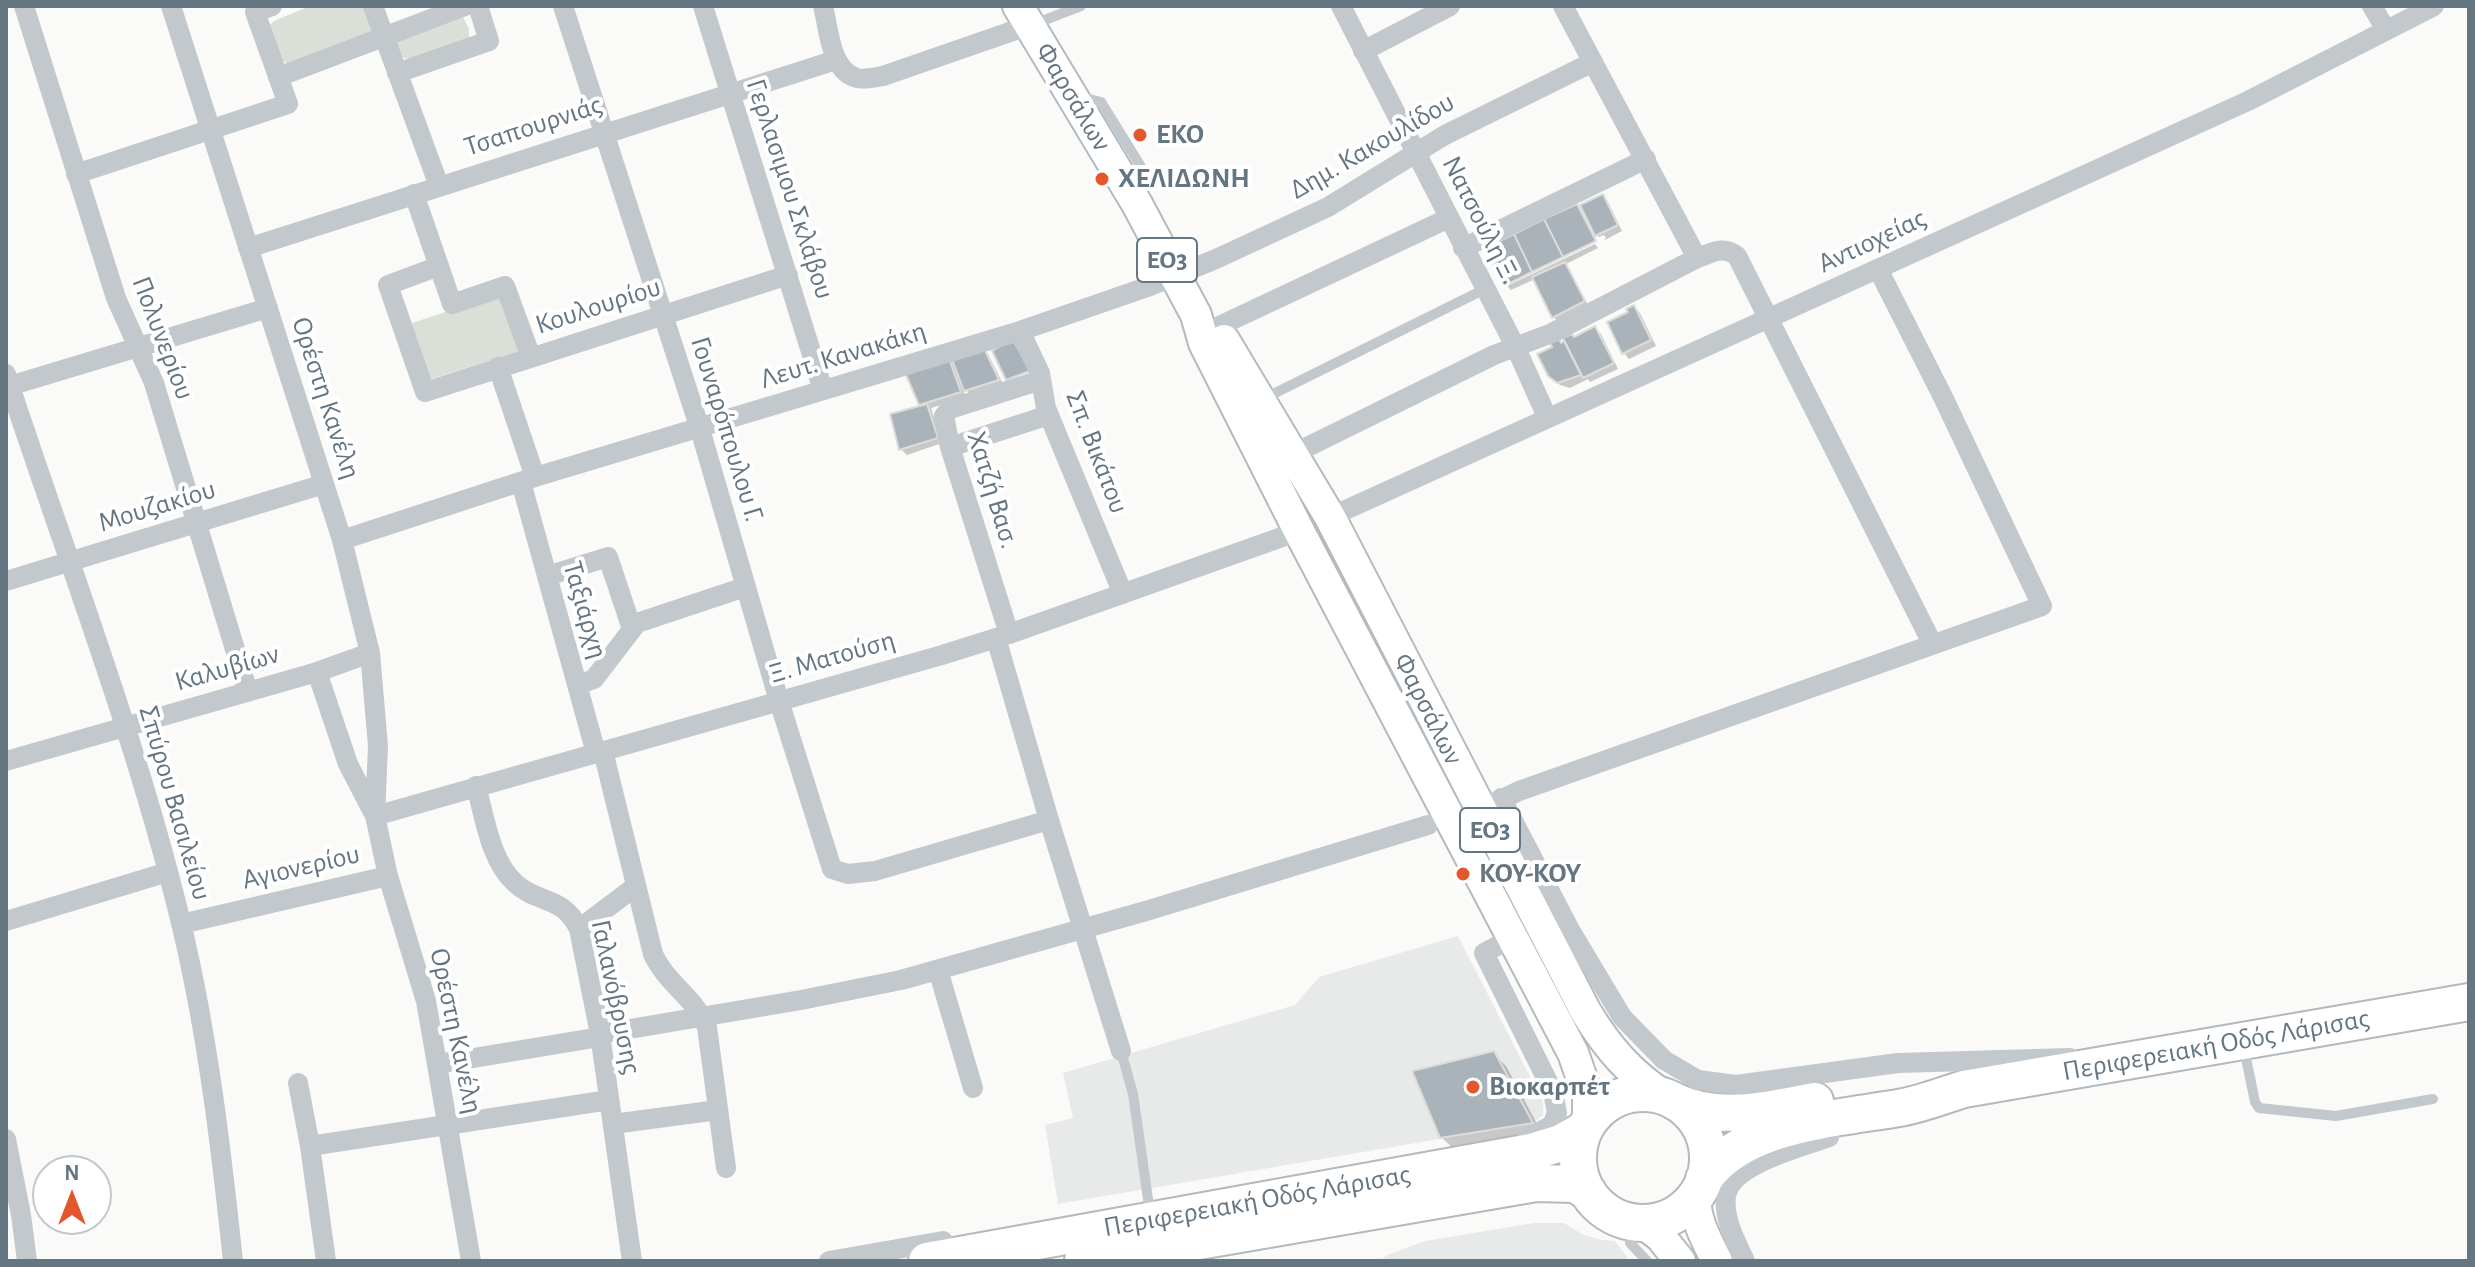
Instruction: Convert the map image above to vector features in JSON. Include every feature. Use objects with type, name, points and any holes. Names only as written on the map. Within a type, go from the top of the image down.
[{"type":"highway","name":"Περιφερειακή Οδός Λάρισας","points":[[1700,1187],[1726,1154],[1785,1130],[1831,1128],[1964,1089],[2469,1002]]},
{"type":"highway","name":"Περιφερειακή Οδός Λάρισας","points":[[1670,1099],[1698,1111],[1733,1113],[1908,1086],[1964,1089]]},
{"type":"highway","points":[[1586,1126],[1609,1102],[1627,1095],[1647,1093],[1670,1099]]},
{"type":"highway","name":"ΕΟ3","points":[[1670,1099],[1695,1120],[1703,1136],[1707,1153],[1700,1187]]},
{"type":"highway","name":"Περιφερειακή Οδός Λάρισας","points":[[927,1261],[1477,1156],[1547,1148],[1586,1126]]},
{"type":"highway","name":"ΕΟ3","points":[[1586,1126],[1578,1157],[1580,1175],[1588,1192]]},
{"type":"highway","name":"Περιφερειακή Οδός Λάρισας","points":[[1083,1261],[1180,1250],[1536,1183],[1575,1184],[1588,1192]]},
{"type":"highway","points":[[1588,1192],[1602,1208],[1635,1233],[1672,1215],[1700,1187]]},
{"type":"main road","name":"Φαρσάλων","points":[[1024,16],[1073,94],[1176,276],[1259,401],[1330,517],[1490,804],[1586,1012],[1606,1044],[1640,1079],[1670,1099]]},
{"type":"main road","name":"Φαρσάλων","points":[[1206,322],[1204,343],[1579,1067],[1588,1096],[1586,1126]]},
{"type":"main road","name":"ΕΟ3","points":[[1700,1187],[1695,1203],[1701,1227],[1717,1261]]},
{"type":"main road","points":[[1635,1233],[1650,1226],[1680,1261]]},
{"type":"street","name":"Πολυνερίου","points":[[24,6],[116,298],[154,383],[248,692]]},
{"type":"street","name":"Ορέστη Κανέλη","points":[[171,6],[342,540],[370,653],[378,746],[375,816],[388,876],[423,989],[471,1261]]},
{"type":"street","points":[[76,174],[288,104],[255,12],[272,6]]},
{"type":"street","points":[[373,6],[439,186]]},
{"type":"street","points":[[278,77],[465,6]]},
{"type":"street","points":[[397,73],[489,41],[478,6]]},
{"type":"street","name":"Γουναρόπουλου Γ.","points":[[563,6],[700,429],[779,701],[832,869],[848,874],[875,871],[1049,820]]},
{"type":"street","name":"Γερλασιμου Σκλάβου","points":[[703,6],[823,390]]},
{"type":"street","points":[[823,6],[836,60],[843,72],[859,79],[883,76],[1024,16]]},
{"type":"street","name":"Νατσούλη Ξ.","points":[[1341,6],[1516,348],[1547,417]]},
{"type":"street","points":[[1363,51],[1450,6]]},
{"type":"street","points":[[1563,6],[1697,258]]},
{"type":"street","points":[[2372,6],[2386,30]]},
{"type":"street","name":"Αντιοχείας","points":[[1330,517],[2248,101],[2434,6]]},
{"type":"street","name":"Τσαπουρνιάς","points":[[248,248],[836,60]]},
{"type":"street","name":"Δημ. Κακουλίδου","points":[[1176,276],[1328,207],[1457,128],[1593,62]]},
{"type":"street","points":[[1463,248],[1646,159]]},
{"type":"street","points":[[414,194],[452,304],[505,286],[531,357]]},
{"type":"street","points":[[1206,322],[1449,218]]},
{"type":"street","points":[[1291,455],[1494,355],[1552,333],[1720,249],[1737,256],[1932,643]]},
{"type":"street","name":"Κουλουρίου","points":[[439,266],[388,285],[425,392],[788,275]]},
{"type":"street","points":[[1878,269],[1943,397],[2042,606],[1490,804],[1622,1017],[1664,1060],[1698,1080],[1716,1084],[1759,1083],[1924,1061],[2040,1057],[2112,1063]]},
{"type":"street","name":"Λευτ. Κανακάκη","points":[[342,540],[528,479],[1020,331],[1176,276]]},
{"type":"street","points":[[7,382],[268,308]]},
{"type":"street","name":"Σπ. Βικάτου","points":[[1020,331],[1041,380],[1049,415],[1123,594]]},
{"type":"street","name":"Ταξιάρχη","points":[[498,367],[528,479],[547,576],[600,752],[648,939],[658,966],[703,1017]]},
{"type":"street","name":"Χατζή Βασ.","points":[[1041,380],[950,409],[943,420],[1003,636],[1049,820],[1121,1051]]},
{"type":"street","name":"Σπύρου Βασιλείου","points":[[7,382],[125,726],[168,872],[208,1048],[233,1261]]},
{"type":"street","points":[[950,447],[1049,415]]},
{"type":"street","name":"Μουζακίου","points":[[6,581],[324,484]]},
{"type":"street","name":"Ξ. Ματούση","points":[[375,816],[1003,636],[1299,531]]},
{"type":"street","points":[[547,576],[608,557],[632,629]]},
{"type":"street","points":[[578,685],[594,679],[632,629],[642,621],[745,587]]},
{"type":"street","name":"Καλυβίων","points":[[6,761],[317,672],[370,653]]},
{"type":"street","name":"Ορέστη Κανέλη","points":[[317,672],[348,764],[375,816]]},
{"type":"street","name":"Γαλανόβρυσης","points":[[476,786],[492,843],[505,872],[525,891],[563,907],[579,929],[600,1035],[632,1261]]},
{"type":"street","points":[[437,1064],[821,997],[938,970],[1428,825]]},
{"type":"street","points":[[6,921],[168,872]]},
{"type":"street","name":"Αγιονερίου","points":[[181,924],[388,876]]},
{"type":"street","points":[[579,929],[636,886]]},
{"type":"street","points":[[829,1261],[1149,1206],[1477,1156],[1529,1139],[1552,1125],[1557,1113],[1553,1092],[1484,953],[1512,938]]},
{"type":"street","points":[[938,970],[973,1088]]},
{"type":"street","points":[[703,1017],[707,1027],[726,1168]]},
{"type":"street","points":[[298,1083],[326,1261]]},
{"type":"street","points":[[310,1146],[609,1100]]},
{"type":"street","points":[[613,1124],[718,1110]]},
{"type":"street","points":[[1745,1261],[1726,1210],[1726,1199],[1733,1181],[1749,1168],[1831,1128]]},
{"type":"street","points":[[6,1139],[27,1261]]},
{"type":"street","points":[[6,1260],[13,1261]]},
{"type":"lane","points":[[1024,16],[1081,6]]},
{"type":"lane","points":[[1259,401],[1485,289]]},
{"type":"lane","points":[[2242,1041],[2255,1102],[2259,1108],[2336,1116],[2433,1099]]},
{"type":"lane","points":[[1121,1051],[1133,1094],[1149,1206]]},
{"type":"lane","points":[[1635,1233],[1647,1261]]},
{"type":"shaded area","points":[[310,6],[364,6],[372,28],[370,34],[288,64],[283,61],[270,25]]},
{"type":"shaded area","points":[[463,17],[469,29],[469,39],[408,59],[401,57],[395,44],[398,40]]},
{"type":"shaded area","points":[[500,294],[520,351],[425,381],[406,325]]},
{"type":"shaded area","points":[[1458,936],[1543,1102],[1543,1115],[1533,1123],[1058,1204],[1045,1125],[1073,1118],[1063,1073],[1295,1005],[1319,977]]},
{"type":"shaded area","points":[[1534,1223],[1564,1223],[1582,1234],[1615,1241],[1630,1261],[1380,1261],[1387,1255],[1425,1241]]},
{"type":"building","points":[[1603,194],[1618,225],[1595,236],[1580,205]]},
{"type":"building","points":[[1577,204],[1596,241],[1563,257],[1544,219]]},
{"type":"building","points":[[1544,219],[1563,257],[1532,272],[1514,234]]},
{"type":"building","points":[[1514,234],[1532,272],[1504,286],[1485,248]]},
{"type":"building","points":[[1565,262],[1585,301],[1552,318],[1532,277]]},
{"type":"building","points":[[1634,305],[1651,340],[1622,354],[1607,322],[1628,312],[1626,309]]},
{"type":"building","points":[[1595,326],[1614,363],[1583,378],[1563,338],[1572,334],[1574,337]]},
{"type":"building","points":[[1013,339],[1030,371],[1006,380],[992,351]]},
{"type":"building","points":[[1559,339],[1561,343],[1564,341],[1581,375],[1557,383],[1548,376],[1537,354],[1552,347],[1550,343]]},
{"type":"building","points":[[983,346],[999,380],[964,391],[951,357]]},
{"type":"building","points":[[948,356],[961,392],[919,405],[904,370]]},
{"type":"building","points":[[927,404],[938,438],[899,450],[890,414]]},
{"type":"building","points":[[1494,1051],[1533,1123],[1440,1138],[1412,1071]]},
{"type":"place","name":"EKO","points":[[1140,135]]},
{"type":"place","name":"ΧΕΛΙΔΩΝΗ","points":[[1102,179]]},
{"type":"place","name":"ΚΟΥ-ΚΟΥ","points":[[1463,874]]},
{"type":"place","name":"Βιοκαρπέτ","points":[[1473,1087]]}]
